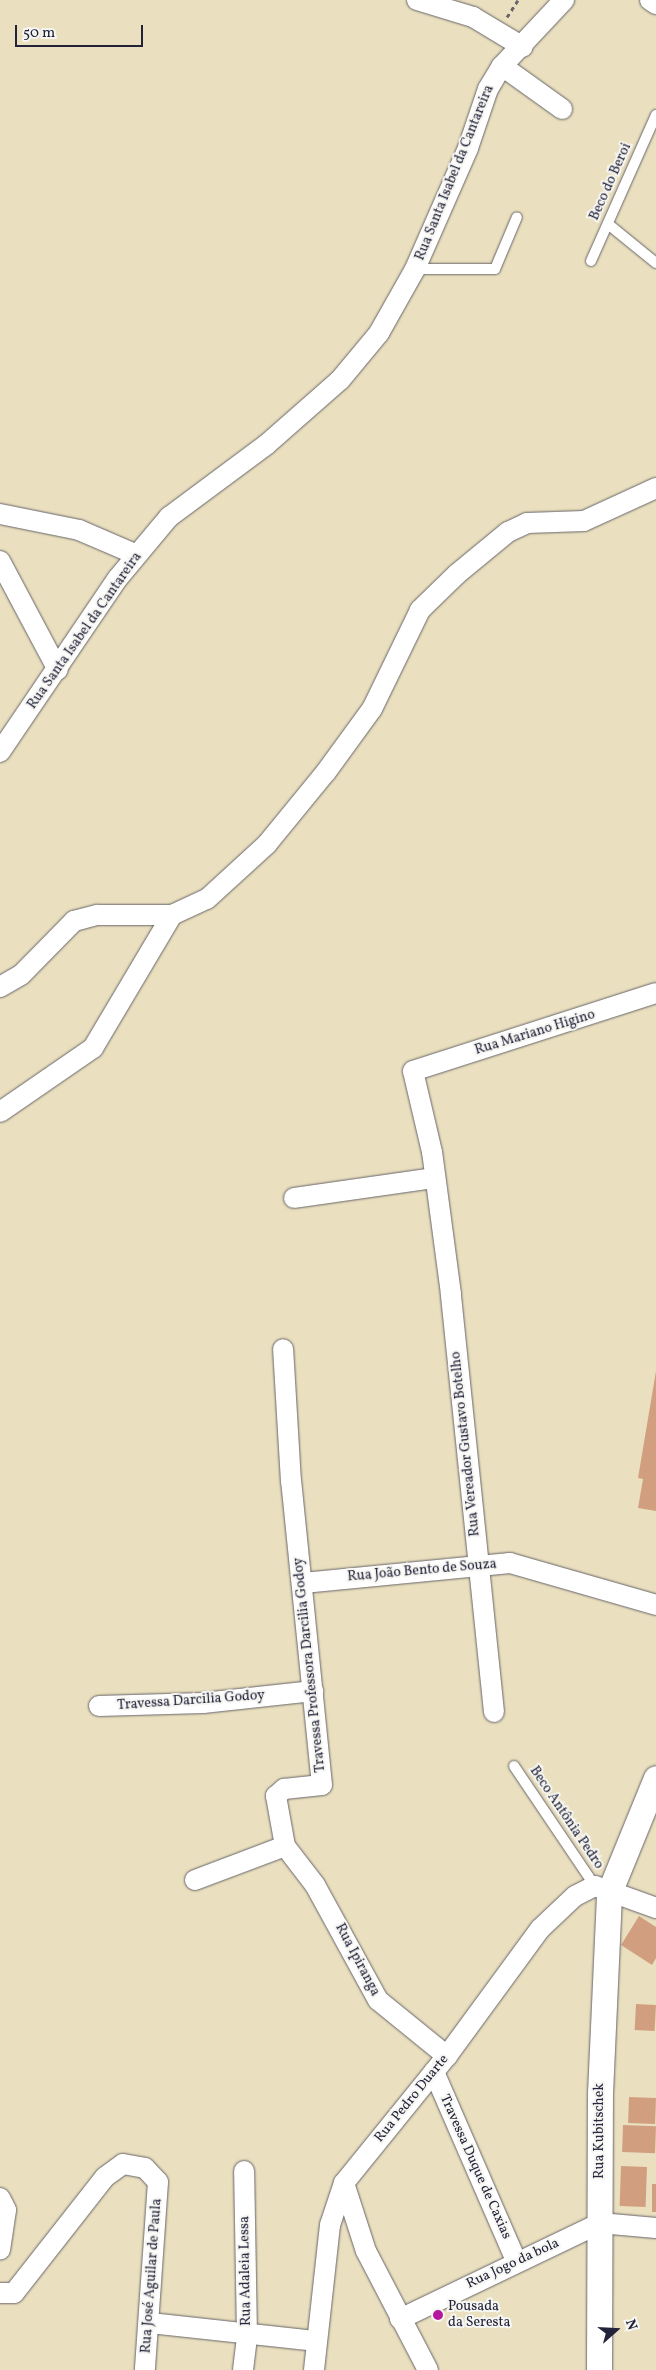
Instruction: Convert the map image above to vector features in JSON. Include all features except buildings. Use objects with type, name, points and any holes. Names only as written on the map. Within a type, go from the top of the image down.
[{"type":"street","points":[[417,0],[473,17],[524,47]]},
{"type":"street","name":"Rua Santa Isabel da Cantareira","points":[[0,752],[136,556],[169,517],[266,446],[340,380],[379,333],[415,269],[468,148],[488,89],[502,66],[524,47],[564,0]]},
{"type":"street","points":[[650,0],[656,4]]},
{"type":"street","points":[[502,66],[562,109]]},
{"type":"street","points":[[0,986],[21,975],[74,921],[97,915],[172,915],[207,899],[267,844],[372,709],[420,610],[457,574],[508,532],[527,523],[584,521],[656,488]]},
{"type":"street","points":[[0,514],[79,530],[136,556]]},
{"type":"street","points":[[0,561],[58,670]]},
{"type":"street","points":[[0,1112],[93,1048],[172,915]]},
{"type":"street","name":"Rua Mariano Higino","points":[[413,1071],[656,993]]},
{"type":"street","name":"Rua Vereador Gustavo Botelho","points":[[413,1071],[434,1178],[451,1294],[494,1712]]},
{"type":"street","points":[[294,1198],[434,1178]]},
{"type":"street","name":"Travessa Professora Darcilia Godoy","points":[[283,1349],[322,1785],[284,1789],[276,1796],[276,1814],[285,1846]]},
{"type":"street","name":"Rua João Bento de Souza","points":[[303,1583],[478,1563],[510,1563],[656,1605]]},
{"type":"street","name":"Travessa Darcilia Godoy","points":[[99,1706],[203,1703],[313,1691]]},
{"type":"street","name":"Rua Kubitschek","points":[[599,2370],[602,1890],[656,1778]]},
{"type":"street","points":[[195,1880],[285,1846]]},
{"type":"street","name":"Rua Ipiranga","points":[[285,1846],[320,1893],[378,2000],[447,2056]]},
{"type":"street","points":[[602,1890],[656,1908]]},
{"type":"street","name":"Rua Pedro Duarte","points":[[314,2370],[330,2225],[344,2183],[447,2056],[540,1929],[575,1896],[602,1890]]},
{"type":"street","name":"Travessa Duque de Caxias","points":[[434,2072],[516,2261]]},
{"type":"street","name":"Rua José Aguilar de Paula","points":[[0,2293],[14,2293],[105,2177],[124,2164],[145,2168],[158,2182],[150,2323],[145,2370]]},
{"type":"street","name":"Rua Adaleia Lessa","points":[[243,2370],[247,2336],[244,2171]]},
{"type":"street","points":[[344,2183],[366,2251],[428,2370]]},
{"type":"street","points":[[0,2198],[6,2210],[0,2250]]},
{"type":"street","points":[[600,2223],[656,2228]]},
{"type":"street","name":"Rua Jogo da bola","points":[[400,2319],[516,2261],[600,2223]]},
{"type":"street","points":[[150,2323],[247,2336],[317,2341]]},
{"type":"lane","name":"Beco do Beroi","points":[[592,260],[656,115]]},
{"type":"lane","points":[[415,269],[496,269],[517,217]]},
{"type":"lane","points":[[608,224],[656,264]]},
{"type":"lane","name":"Beco Antônia Pedro","points":[[514,1766],[602,1890]]},
{"type":"place","name":"Pousada da Seresta","points":[[438,2315]]}]
